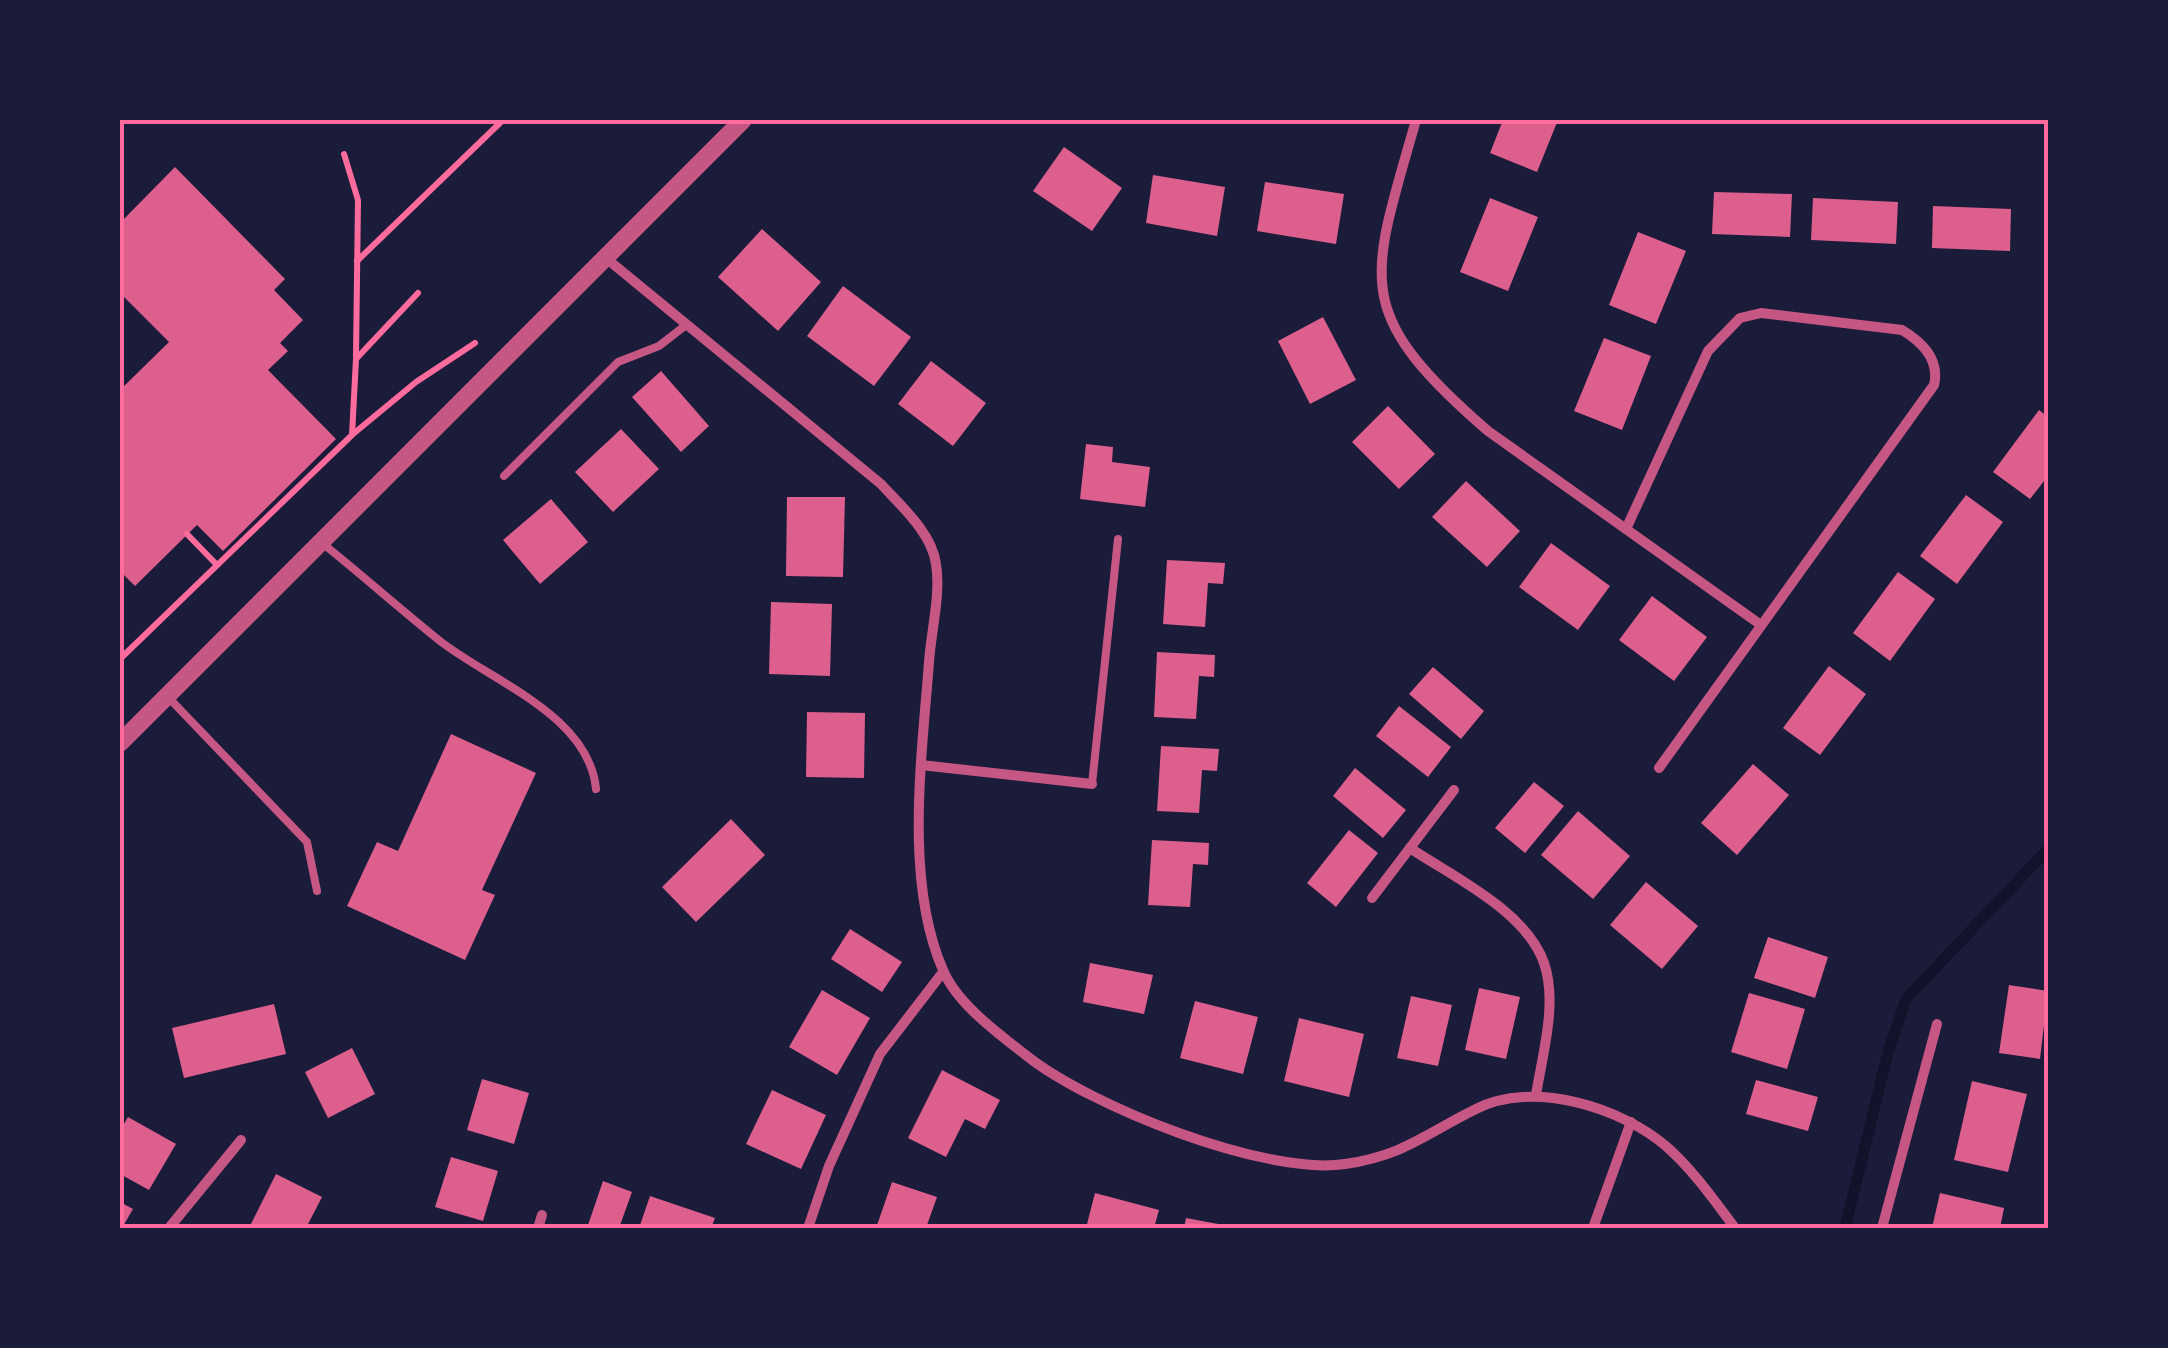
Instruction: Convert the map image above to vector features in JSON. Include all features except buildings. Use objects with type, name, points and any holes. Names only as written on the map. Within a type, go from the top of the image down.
[{"type":"street","points":[[120,742],[743,120]]},
{"type":"street","points":[[1416,120],[1380,260],[1380,299],[1414,358],[1447,396],[1488,430],[1761,626]]},
{"type":"street","points":[[607,259],[881,484],[916,522],[936,562],[919,826],[927,906],[943,972],[979,1016],[1030,1059],[1080,1089],[1176,1133],[1278,1160],[1341,1165],[1404,1151],[1480,1106],[1536,1095],[1630,1122],[1666,1146],[1735,1228]]},
{"type":"street","points":[[1626,530],[1708,352],[1740,318],[1761,313],[1902,330],[1920,341],[1931,356],[1936,374],[1934,385],[1660,768]]},
{"type":"street","points":[[921,764],[1092,784]]},
{"type":"street","points":[[1372,898],[1454,790]]},
{"type":"street","points":[[1410,848],[1510,917],[1544,962],[1548,1019],[1536,1095]]},
{"type":"street","points":[[808,1228],[829,1166],[880,1054],[943,972]]},
{"type":"street","points":[[1882,1228],[1937,1024]]},
{"type":"street","points":[[1593,1228],[1630,1122]]},
{"type":"street","points":[[169,1228],[241,1140]]},
{"type":"street","points":[[538,1228],[542,1215]]},
{"type":"lane","points":[[504,476],[618,362],[659,346],[686,325]]},
{"type":"lane","points":[[1092,784],[1118,539]]},
{"type":"lane","points":[[322,542],[443,644],[539,706],[585,756],[594,770],[596,789]]},
{"type":"lane","points":[[167,696],[307,842],[317,891]]},
{"type":"path","points":[[357,261],[502,120]]},
{"type":"path","points":[[344,154],[358,200],[352,435]]},
{"type":"path","points":[[356,358],[418,293]]},
{"type":"path","points":[[120,659],[352,435],[416,382],[476,343],[527,339]]},
{"type":"path","points":[[187,534],[217,565]]},
{"type":"waterway","points":[[1845,1228],[1888,1052],[1906,999],[2048,849]]}]
